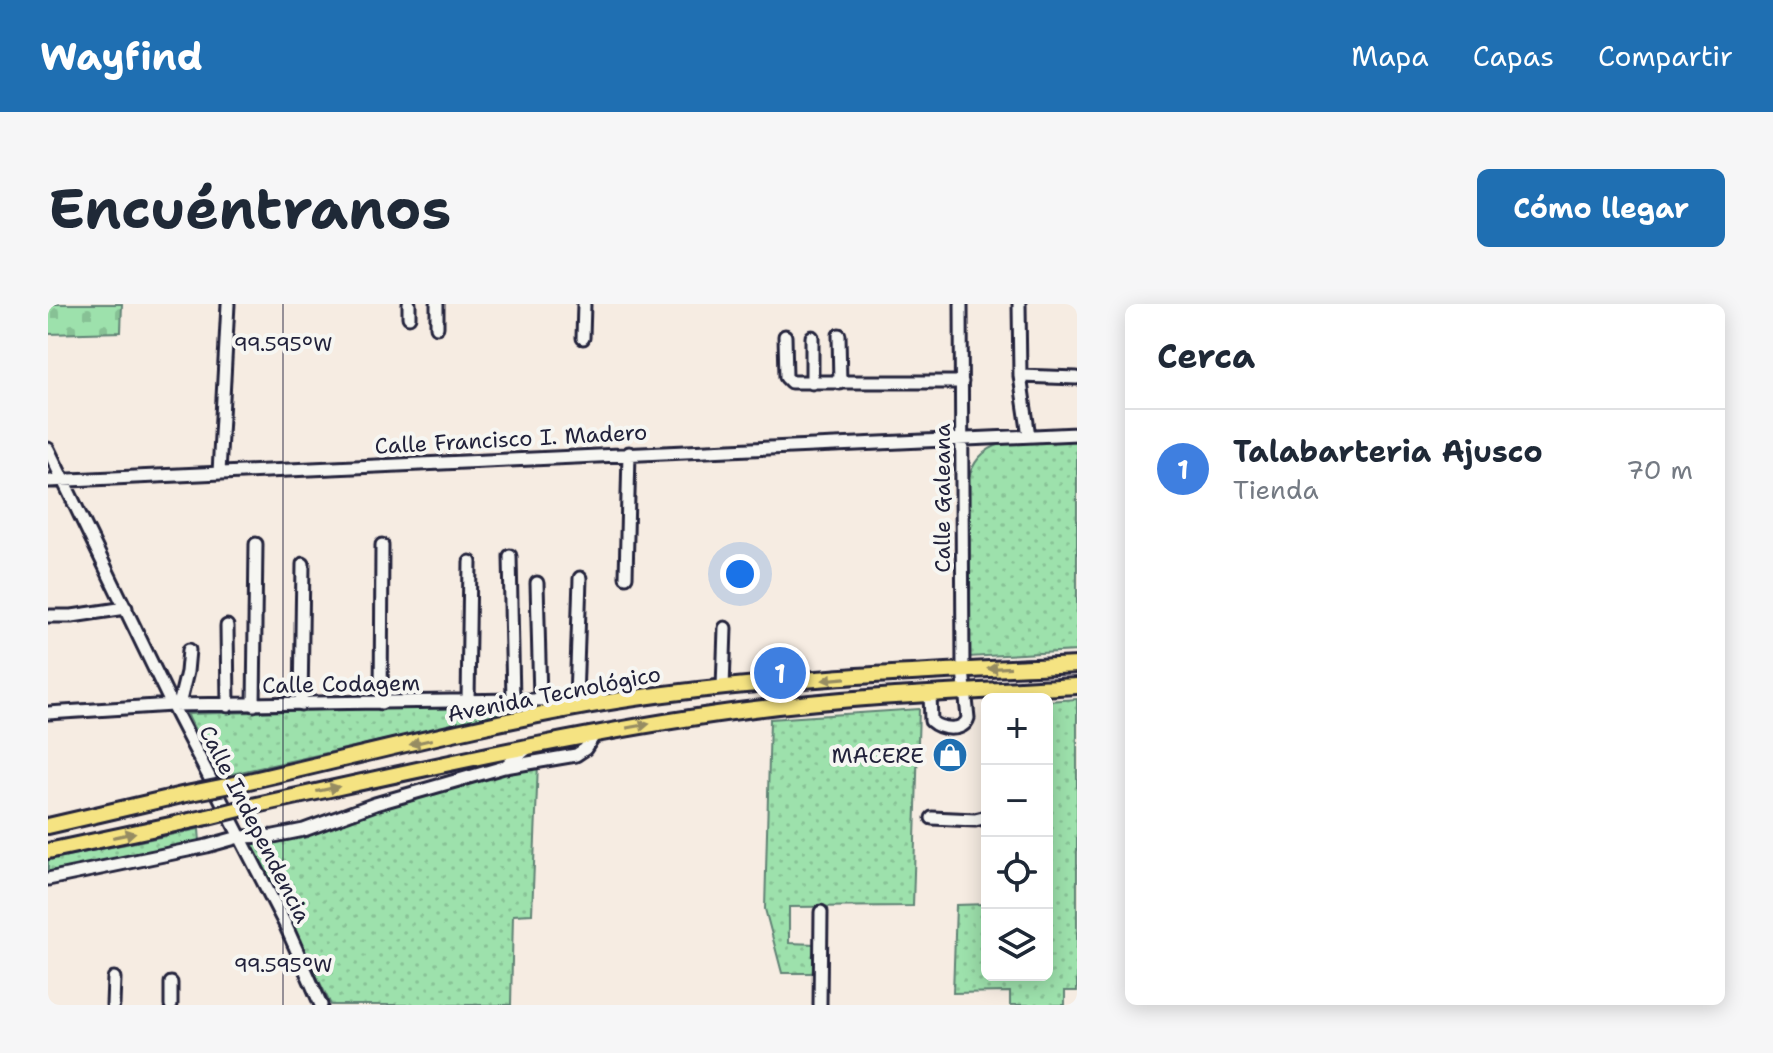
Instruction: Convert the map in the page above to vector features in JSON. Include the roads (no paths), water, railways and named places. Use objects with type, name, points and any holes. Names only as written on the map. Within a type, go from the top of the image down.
[{"type":"main road","name":"Avenida Tecnológico","points":[[48,826],[534,716],[634,698],[912,672],[1077,665]]},
{"type":"main road","points":[[1010,693],[1077,686]]},
{"type":"main road","points":[[48,851],[595,734],[742,711],[965,691],[989,693]]},
{"type":"street","points":[[219,473],[228,304]]},
{"type":"street","points":[[437,304],[437,327]]},
{"type":"street","points":[[583,338],[584,304]]},
{"type":"street","name":"Calle Galeana","points":[[930,694],[931,721],[936,726],[962,727],[968,718],[963,670],[961,304]]},
{"type":"street","points":[[1019,304],[1020,376],[1029,436]]},
{"type":"street","points":[[839,335],[840,383]]},
{"type":"street","points":[[785,336],[788,380],[812,383],[962,382]]},
{"type":"street","points":[[812,337],[812,383]]},
{"type":"street","points":[[1020,376],[1077,378]]},
{"type":"street","name":"Calle Francisco I. Madero","points":[[48,481],[1077,434]]},
{"type":"street","name":"Calle Independencia","points":[[48,449],[285,924],[321,1005]]},
{"type":"street","points":[[626,577],[629,453]]},
{"type":"street","points":[[254,705],[256,544]]},
{"type":"street","points":[[381,703],[382,545]]},
{"type":"street","points":[[510,556],[513,700]]},
{"type":"street","points":[[468,701],[470,562]]},
{"type":"street","points":[[301,704],[303,564]]},
{"type":"street","points":[[576,699],[580,578]]},
{"type":"street","points":[[537,583],[540,699]]},
{"type":"street","points":[[48,616],[72,616],[126,608]]},
{"type":"street","points":[[227,626],[228,706]]},
{"type":"street","points":[[723,688],[725,628]]},
{"type":"street","points":[[176,705],[187,672],[189,650]]},
{"type":"street","name":"Calle Codagem","points":[[48,713],[176,705],[634,698]]},
{"type":"street","points":[[48,879],[239,837],[292,833],[375,804],[504,767],[571,756],[585,749],[595,734]]},
{"type":"street","points":[[504,767],[532,746]]},
{"type":"street","points":[[932,818],[981,818]]},
{"type":"street","points":[[820,1005],[821,912]]},
{"type":"street","points":[[113,1005],[114,978]]},
{"type":"street","points":[[171,983],[171,1005]]},
{"type":"place","name":"Talabarteria Ajusco","points":[[780,673]]},
{"type":"place","name":"MACERE","points":[[950,755]]}]
